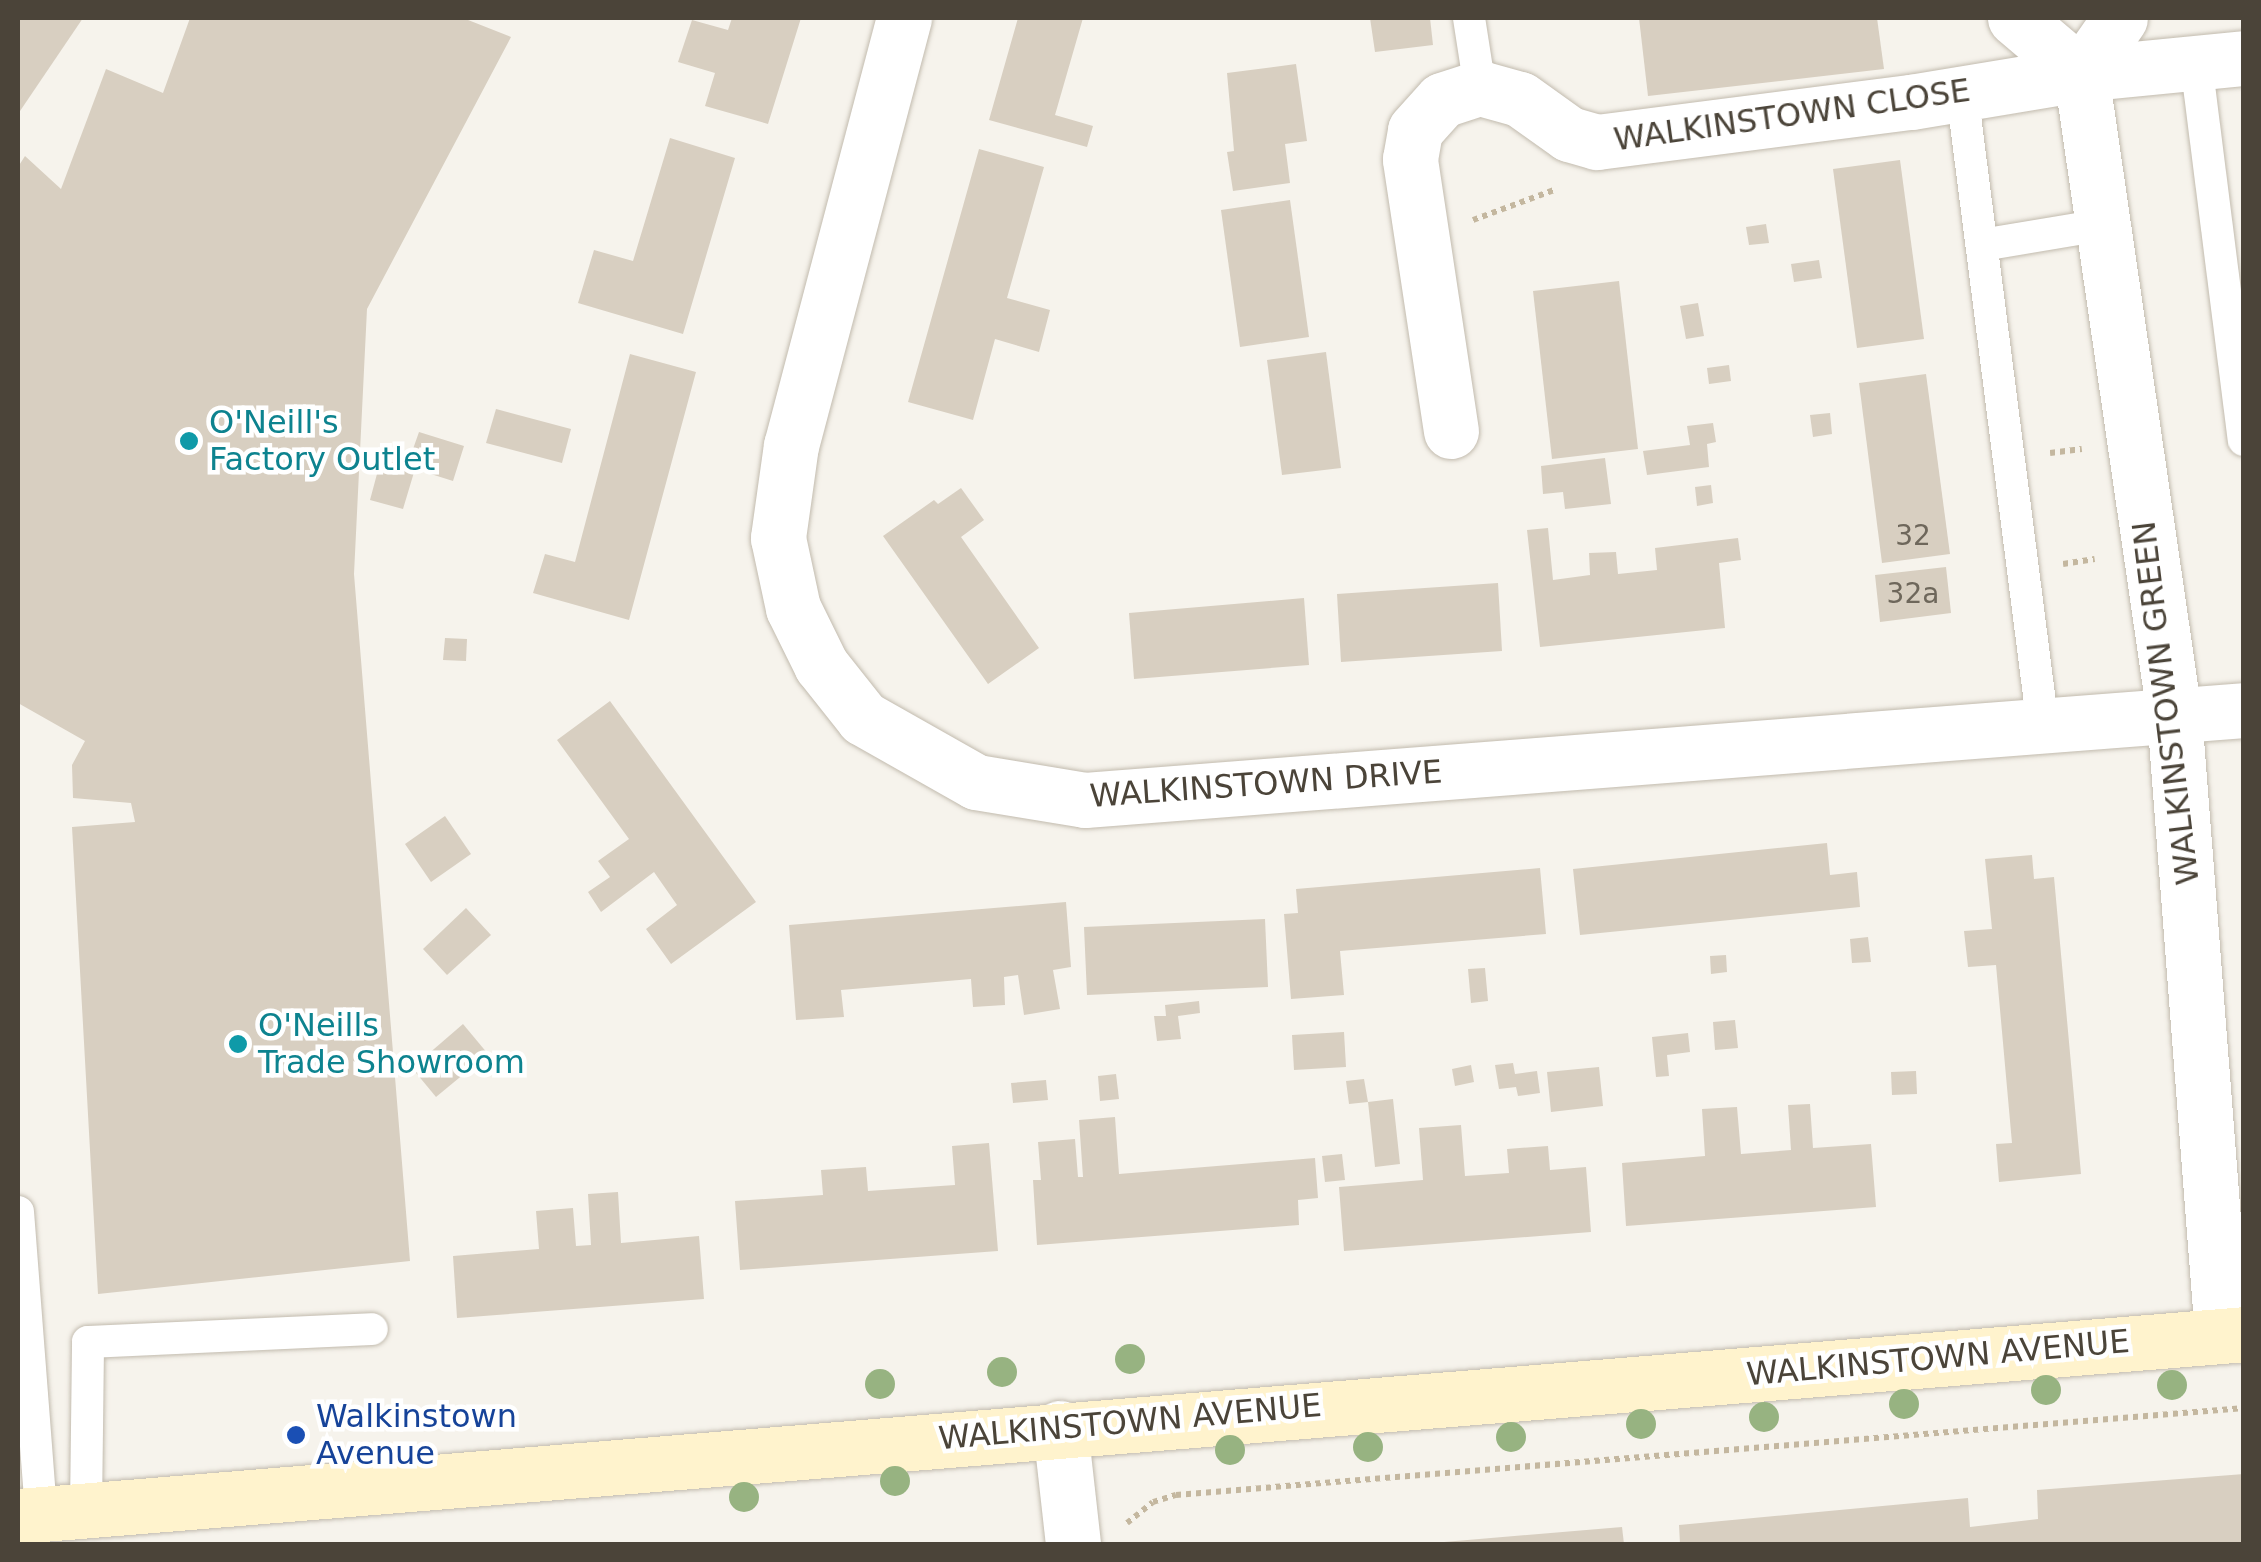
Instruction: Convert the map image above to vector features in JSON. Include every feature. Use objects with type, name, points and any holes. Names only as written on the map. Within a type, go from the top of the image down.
[{"type":"main road","name":"WALKINSTOWN AVENUE","points":[[48,1513],[2233,1334]]},
{"type":"street","name":"WALKINSTOWN DRIVE","points":[[904,18],[791,445],[778,538],[793,608],[821,665],[863,718],[976,782],[1085,800],[2244,710]]},
{"type":"street","points":[[2016,18],[2080,74],[2120,18]]},
{"type":"street","name":"WALKINSTOWN CLOSE","points":[[1480,88],[1520,98],[1569,134],[1597,142],[2080,74],[2220,60]]},
{"type":"street","name":"WALKINSTOWN GREEN","points":[[2080,74],[2174,714],[2233,1334]]},
{"type":"street","points":[[1450,431],[1410,159],[1416,130],[1442,100],[1480,88]]},
{"type":"street","points":[[1060,1428],[1096,1538]]},
{"type":"lane","points":[[1469,18],[1480,88]]},
{"type":"lane","points":[[2220,60],[2244,440]]},
{"type":"lane","points":[[1962,92],[2043,726]]},
{"type":"lane","points":[[1982,246],[2102,225]]},
{"type":"lane","points":[[18,1212],[22,1334],[48,1513]]},
{"type":"lane","points":[[48,1513],[88,1342],[372,1328]]},
{"type":"path","points":[[1423,240],[1564,186]]},
{"type":"path","points":[[2022,570],[2150,550]]},
{"type":"path","points":[[1096,1538],[1153,1502],[1176,1495],[2244,1408]]},
{"type":"building","points":[[18,18],[83,18],[18,114]]},
{"type":"building","name":"O'Neill's Factory Outlet","points":[[190,18],[463,18],[511,37],[367,309],[354,574],[410,1261],[98,1294],[72,827],[135,822],[131,803],[73,798],[72,765],[85,741],[18,703],[18,167],[25,156],[61,189],[106,69],[163,93]]},
{"type":"building","points":[[732,18],[801,18],[768,124],[705,106],[715,73],[678,62],[692,20],[728,30]]},
{"type":"building","points":[[1018,18],[1083,18],[1055,115],[1093,126],[1087,147],[989,120]]},
{"type":"building","points":[[1370,18],[1430,18],[1433,45],[1375,52]]},
{"type":"building","points":[[1639,18],[1877,18],[1884,69],[1648,96]]},
{"type":"building","points":[[1296,64],[1307,141],[1285,144],[1290,183],[1233,191],[1227,152],[1234,151],[1227,73]]},
{"type":"building","points":[[670,138],[735,158],[683,334],[578,303],[594,250],[633,261]]},
{"type":"building","points":[[979,149],[1044,167],[1007,298],[1050,310],[1039,352],[995,339],[973,420],[908,402]]},
{"type":"building","points":[[1900,160],[1924,339],[1857,348],[1833,169]]},
{"type":"building","points":[[1290,200],[1309,337],[1240,347],[1221,210]]},
{"type":"building","points":[[1766,224],[1769,243],[1749,245],[1746,227]]},
{"type":"building","points":[[1819,260],[1822,278],[1794,282],[1791,264]]},
{"type":"building","points":[[1619,281],[1638,449],[1552,459],[1533,291]]},
{"type":"building","points":[[1698,303],[1704,336],[1686,339],[1680,306]]},
{"type":"building","points":[[1326,352],[1341,468],[1282,475],[1267,360]]},
{"type":"building","points":[[630,354],[696,372],[629,620],[533,593],[545,554],[575,562]]},
{"type":"building","points":[[1729,365],[1731,381],[1709,384],[1707,368]]},
{"type":"building","points":[[1926,374],[1950,554],[1882,563],[1859,383]]},
{"type":"building","points":[[496,409],[571,429],[562,463],[486,443]]},
{"type":"building","points":[[1830,413],[1832,434],[1813,437],[1810,415]]},
{"type":"building","points":[[1713,423],[1716,442],[1707,444],[1709,467],[1647,475],[1643,451],[1690,445],[1687,426]]},
{"type":"building","points":[[419,432],[464,446],[453,481],[415,469],[403,509],[370,500],[381,459],[407,466]]},
{"type":"building","points":[[1605,458],[1611,504],[1565,509],[1563,492],[1543,494],[1541,466]]},
{"type":"building","points":[[1711,485],[1713,503],[1697,506],[1695,487]]},
{"type":"building","points":[[961,488],[984,520],[961,537],[1039,648],[988,684],[883,536],[934,500],[938,504]]},
{"type":"building","points":[[1548,528],[1553,580],[1590,575],[1589,553],[1616,552],[1618,574],[1657,570],[1655,548],[1738,538],[1741,560],[1719,563],[1725,628],[1540,647],[1527,530]]},
{"type":"building","points":[[1946,567],[1951,613],[1880,622],[1875,575]]},
{"type":"building","points":[[1498,583],[1502,651],[1341,662],[1337,594]]},
{"type":"building","points":[[1304,598],[1309,665],[1134,679],[1129,613]]},
{"type":"building","points":[[445,638],[467,639],[466,661],[443,660]]},
{"type":"building","points":[[610,701],[756,902],[671,964],[646,929],[677,905],[654,872],[601,912],[588,892],[610,877],[598,861],[629,839],[557,740]]},
{"type":"building","points":[[445,816],[471,854],[431,882],[405,844]]},
{"type":"building","points":[[1827,843],[1830,875],[1857,872],[1860,907],[1580,935],[1573,869]]},
{"type":"building","points":[[2032,855],[2034,879],[2054,877],[2081,1174],[1999,1182],[1996,1144],[2012,1143],[1996,965],[1968,967],[1964,931],[1992,929],[1985,859]]},
{"type":"building","points":[[1540,868],[1546,934],[1340,951],[1344,995],[1291,999],[1284,914],[1298,913],[1296,889]]},
{"type":"building","points":[[1066,902],[1071,967],[1053,970],[1060,1009],[1024,1015],[1018,975],[1004,977],[1005,1005],[973,1007],[971,979],[841,990],[844,1017],[796,1020],[789,925]]},
{"type":"building","points":[[466,908],[491,935],[447,975],[423,949]]},
{"type":"building","points":[[1265,919],[1268,987],[1087,995],[1084,927]]},
{"type":"building","points":[[1868,937],[1871,962],[1852,963],[1850,939]]},
{"type":"building","points":[[1726,955],[1727,972],[1711,974],[1710,956]]},
{"type":"building","points":[[1485,968],[1488,1001],[1471,1003],[1468,969]]},
{"type":"building","points":[[1199,1001],[1200,1013],[1178,1016],[1181,1039],[1157,1041],[1154,1016],[1166,1016],[1165,1005]]},
{"type":"building","points":[[1735,1020],[1738,1048],[1715,1050],[1713,1022]]},
{"type":"building","points":[[463,1024],[488,1054],[436,1097],[412,1068]]},
{"type":"building","points":[[1344,1032],[1346,1067],[1294,1070],[1292,1035]]},
{"type":"building","points":[[1688,1033],[1690,1052],[1667,1055],[1669,1076],[1656,1077],[1652,1037]]},
{"type":"building","points":[[1513,1063],[1515,1074],[1537,1071],[1540,1093],[1518,1096],[1516,1087],[1499,1089],[1495,1065]]},
{"type":"building","points":[[1471,1065],[1474,1082],[1455,1086],[1452,1069]]},
{"type":"building","points":[[1599,1067],[1603,1106],[1551,1112],[1547,1072]]},
{"type":"building","points":[[1916,1071],[1917,1094],[1892,1095],[1891,1072]]},
{"type":"building","points":[[1116,1074],[1119,1099],[1100,1101],[1098,1076]]},
{"type":"building","points":[[1364,1079],[1368,1102],[1349,1104],[1346,1081]]},
{"type":"building","points":[[1046,1080],[1048,1100],[1013,1103],[1011,1083]]},
{"type":"building","points":[[1393,1099],[1400,1164],[1375,1167],[1368,1102]]},
{"type":"building","points":[[1810,1104],[1813,1148],[1871,1144],[1876,1207],[1626,1226],[1622,1163],[1705,1156],[1702,1109],[1737,1107],[1741,1154],[1791,1150],[1788,1105]]},
{"type":"building","points":[[1115,1117],[1119,1174],[1315,1158],[1318,1198],[1298,1200],[1299,1225],[1037,1245],[1033,1180],[1041,1180],[1038,1142],[1075,1139],[1078,1177],[1083,1177],[1079,1120]]},
{"type":"building","points":[[1461,1125],[1465,1176],[1509,1173],[1507,1149],[1548,1146],[1550,1170],[1586,1167],[1591,1232],[1344,1251],[1339,1187],[1423,1180],[1419,1128]]},
{"type":"building","points":[[989,1143],[998,1251],[740,1270],[735,1201],[823,1195],[821,1170],[866,1167],[868,1191],[955,1185],[952,1146]]},
{"type":"building","points":[[1342,1154],[1345,1180],[1325,1182],[1322,1156]]},
{"type":"building","points":[[618,1192],[621,1243],[699,1236],[704,1299],[457,1318],[453,1256],[539,1249],[536,1211],[573,1208],[576,1246],[591,1245],[588,1194]]},
{"type":"building","points":[[2244,1474],[2244,1542],[1680,1544],[1679,1525],[1968,1498],[1970,1527],[2038,1519],[2037,1490]]},
{"type":"building","points":[[1622,1527],[1624,1544],[1444,1544],[1444,1542]]},
{"type":"place","name":"O'Neill's Factory Outlet","points":[[189,441]]},
{"type":"place","name":"O'Neills Trade Showroom","points":[[238,1044]]},
{"type":"place","name":"Walkinstown Avenue","points":[[296,1435]]}]
